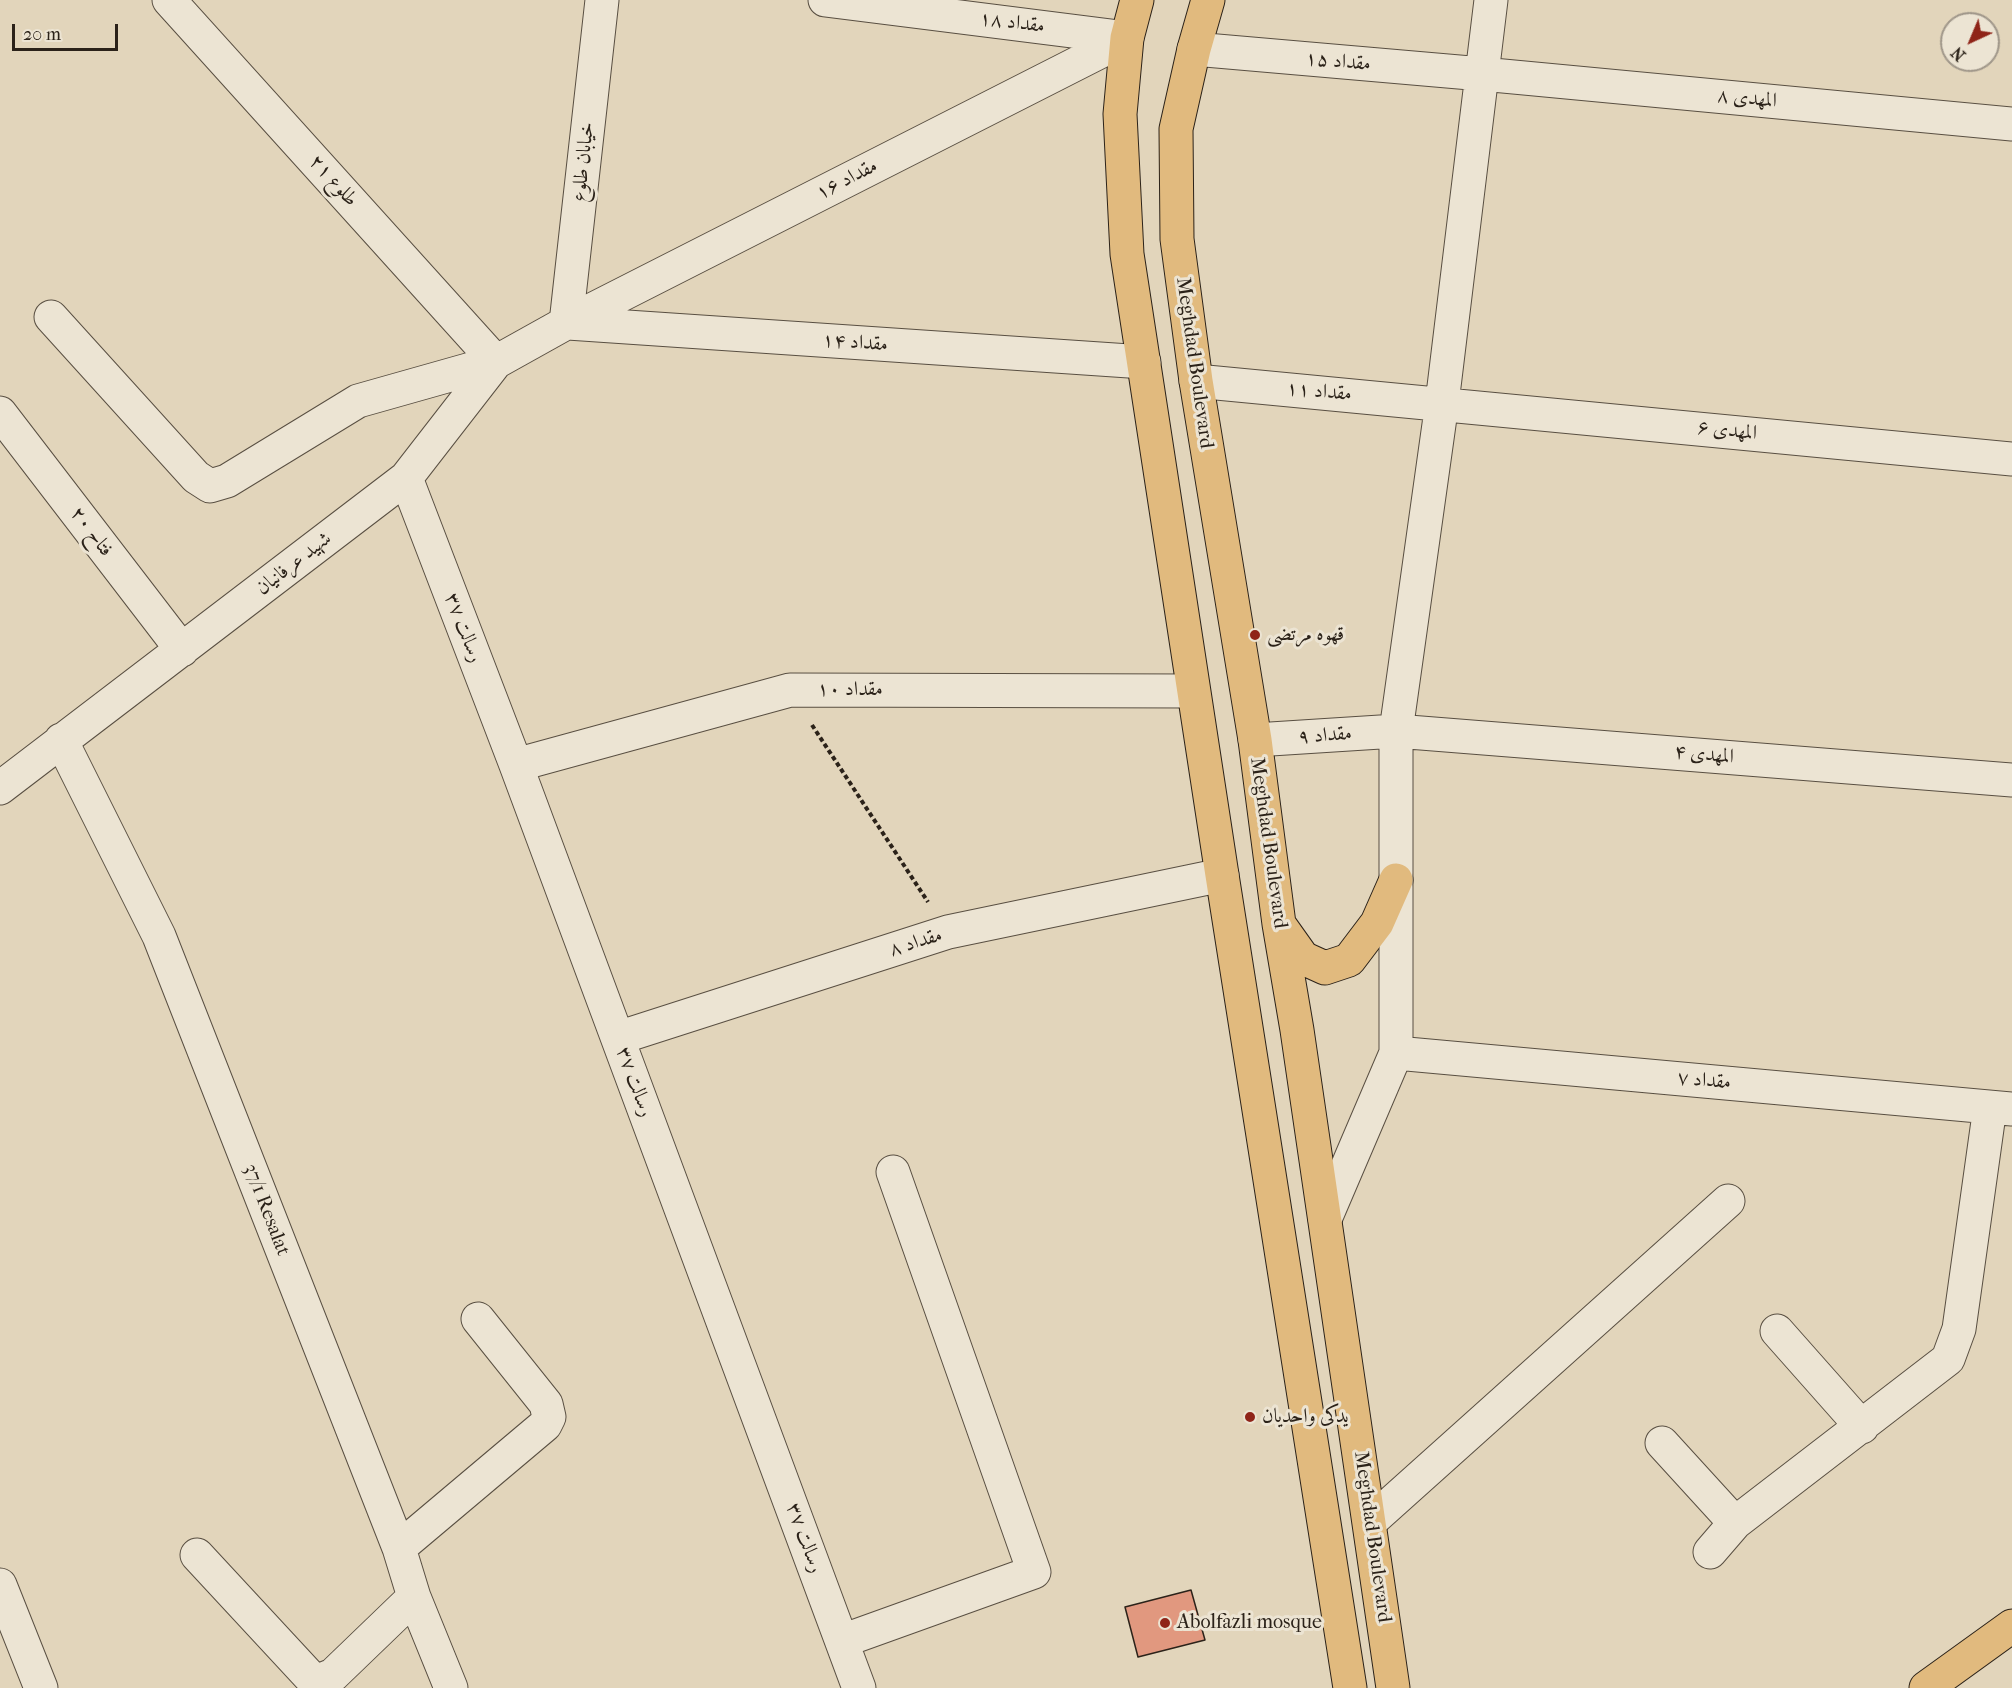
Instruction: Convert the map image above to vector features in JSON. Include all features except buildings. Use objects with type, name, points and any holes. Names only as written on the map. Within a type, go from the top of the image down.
[{"type":"main road","points":[[1137,0],[1127,38],[1120,114],[1127,254],[1350,1688]]},
{"type":"main road","name":"Meghdad Boulevard","points":[[1208,0],[1176,129],[1176,238],[1196,381],[1255,741],[1279,924],[1297,1030],[1394,1688]]},
{"type":"main road","points":[[1279,924],[1303,958],[1326,968],[1350,960],[1377,923],[1396,880]]},
{"type":"main road","points":[[1926,1688],[2012,1626]]},
{"type":"street","name":"طلوع ۲۱","points":[[169,0],[496,362]]},
{"type":"street","name":"مقداد ۱۸","points":[[825,0],[961,9],[1127,38]]},
{"type":"street","points":[[1325,1219],[1396,1053],[1396,731],[1442,403],[1491,0]]},
{"type":"street","name":"خیابان طلوع","points":[[566,323],[595,7]]},
{"type":"street","name":"مقداد ۱۶","points":[[566,323],[1127,38]]},
{"type":"street","name":"مقداد ۱۵","points":[[1194,49],[1482,74]]},
{"type":"street","name":"المهدی ۸","points":[[1482,74],[2012,124]]},
{"type":"street","points":[[51,317],[196,477],[210,486],[228,481],[358,401],[496,362]]},
{"type":"street","name":"شهید عرفانیان","points":[[0,788],[406,478],[496,362],[566,323]]},
{"type":"street","name":"مقداد ۱۴","points":[[566,323],[1144,362]]},
{"type":"street","name":"مقداد ۱۱","points":[[1196,381],[1442,403]]},
{"type":"street","name":"المهدی ۶","points":[[1442,403],[2012,459]]},
{"type":"street","name":"فتاح ۲۰","points":[[0,413],[182,650]]},
{"type":"street","name":"رسالت ۳۷","points":[[406,478],[516,765],[859,1688]]},
{"type":"street","name":"مقداد ۱۰","points":[[516,765],[790,690],[1194,692]]},
{"type":"street","name":"مقداد ۹","points":[[1255,741],[1396,731]]},
{"type":"street","name":"المهدی ۴","points":[[1396,731],[2012,780]]},
{"type":"street","name":"37/1 Resalat","points":[[61,740],[159,936],[399,1548],[414,1597],[451,1688]]},
{"type":"street","name":"مقداد ۸","points":[[618,1038],[948,932],[1222,875]]},
{"type":"street","name":"مقداد ۷","points":[[1396,1053],[2001,1108]]},
{"type":"street","points":[[1710,1552],[1735,1523],[1863,1427],[1948,1359],[1959,1329],[2001,1108]]},
{"type":"street","points":[[842,1641],[1034,1572],[893,1172]]},
{"type":"street","points":[[1370,1522],[1728,1201]]},
{"type":"street","points":[[399,1548],[545,1425],[549,1417],[546,1404],[478,1319]]},
{"type":"street","points":[[1777,1331],[1863,1427]]},
{"type":"street","points":[[1662,1443],[1735,1523]]},
{"type":"street","points":[[197,1555],[311,1678],[321,1680],[333,1675],[414,1597]]},
{"type":"street","points":[[0,1585],[41,1688]]},
{"type":"path","points":[[790,690],[948,932]]},
{"type":"place","name":"قهوه مرتضی","points":[[1255,635]]},
{"type":"place","name":"یدکی واحدیان","points":[[1250,1417]]},
{"type":"place","name":"Abolfazli mosque","points":[[1165,1623]]}]
